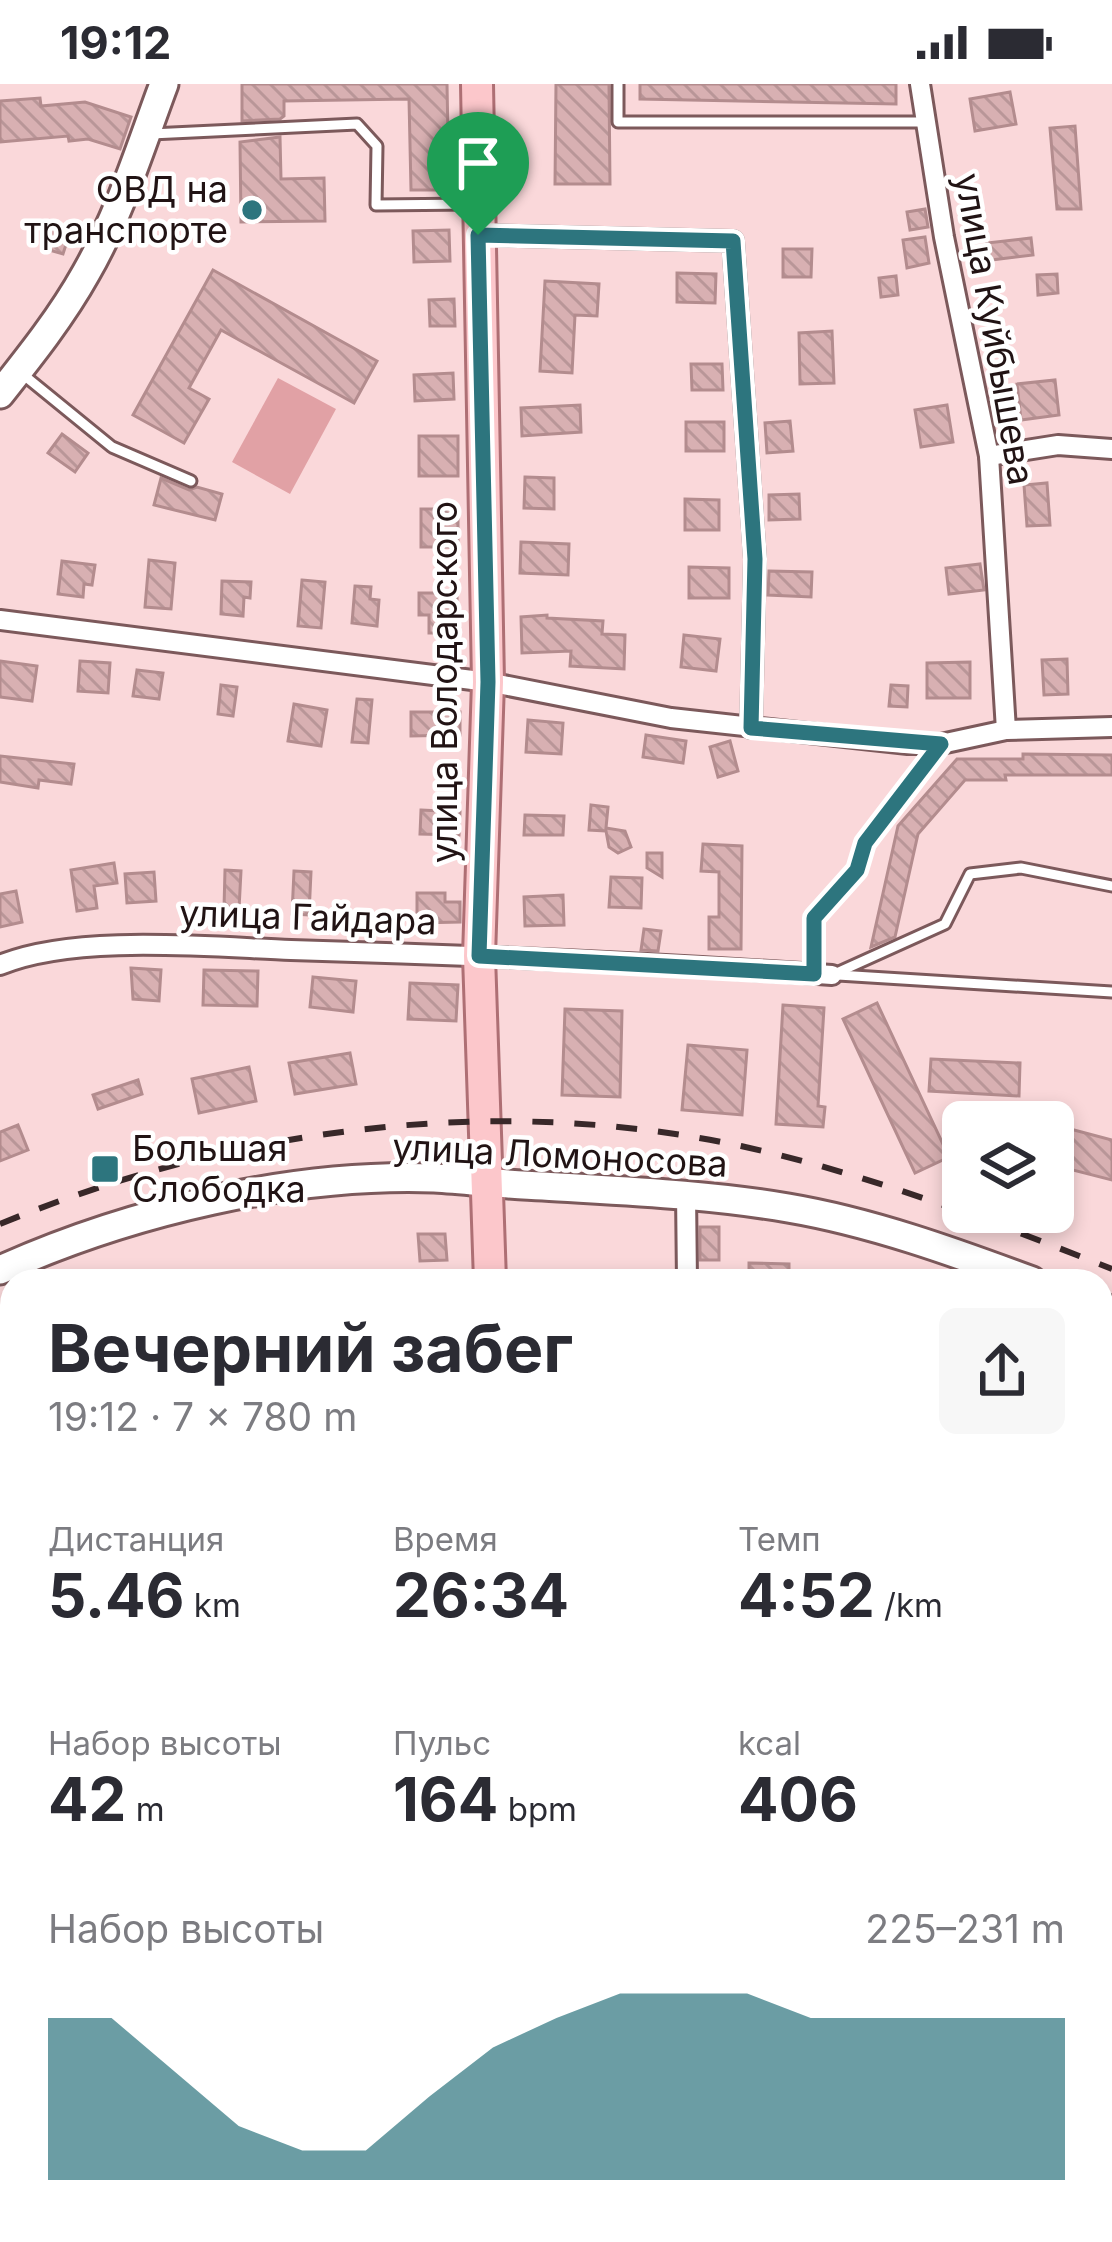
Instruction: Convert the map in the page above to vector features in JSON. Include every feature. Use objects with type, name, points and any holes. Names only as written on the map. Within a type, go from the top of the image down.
[{"type":"main road","points":[[0,394],[87,272],[129,181],[164,84]]},
{"type":"main road","name":"улица Володарского","points":[[477,84],[488,682],[479,956],[490,1269]]},
{"type":"main road","name":"улица Ломоносова","points":[[2,1269],[110,1227],[213,1200],[371,1180],[433,1178],[686,1193],[793,1209],[970,1269]]},
{"type":"street","name":"улица Куйбышева","points":[[920,84],[989,456],[1006,730]]},
{"type":"street","points":[[478,219],[733,241],[755,559],[751,728]]},
{"type":"street","points":[[989,456],[1058,445],[1112,449]]},
{"type":"street","points":[[0,620],[488,682],[670,718],[751,728],[941,744],[1006,730],[1112,727]]},
{"type":"street","name":"улица Гайдара","points":[[0,964],[24,955],[141,945],[823,974]]},
{"type":"street","points":[[686,1193],[687,1269]]},
{"type":"lane","points":[[618,84],[618,122],[926,122]]},
{"type":"lane","points":[[145,135],[357,124],[377,146],[376,205],[478,219]]},
{"type":"lane","points":[[19,371],[112,447],[191,481]]},
{"type":"lane","points":[[823,974],[814,918],[857,870],[865,843],[941,744]]},
{"type":"lane","points":[[823,974],[944,924],[970,874],[1021,868],[1112,886]]},
{"type":"lane","points":[[823,974],[1112,992]]},
{"type":"shaded area","points":[[278,378],[336,409],[290,494],[232,462]]},
{"type":"building","points":[[242,84],[447,84],[449,190],[411,190],[409,99],[284,101],[280,119],[242,121]]},
{"type":"building","points":[[556,84],[609,84],[610,184],[555,184]]},
{"type":"building","points":[[640,84],[896,84],[896,104],[640,99]]},
{"type":"building","points":[[1010,92],[1016,124],[975,131],[970,99]]},
{"type":"building","points":[[40,98],[41,106],[85,102],[131,117],[120,149],[88,139],[69,141],[68,136],[0,142],[0,101]]},
{"type":"building","points":[[1075,126],[1081,209],[1057,209],[1050,128]]},
{"type":"building","points":[[280,137],[281,179],[324,178],[325,221],[241,222],[240,142]]},
{"type":"building","points":[[925,209],[928,227],[910,230],[907,212]]},
{"type":"building","points":[[49,226],[70,232],[63,254],[42,248]]},
{"type":"building","points":[[449,230],[450,261],[414,262],[413,231]]},
{"type":"building","points":[[925,237],[929,263],[907,268],[903,240]]},
{"type":"building","points":[[1031,238],[1033,255],[991,260],[987,243]]},
{"type":"building","points":[[783,249],[812,249],[811,277],[783,277]]},
{"type":"building","points":[[213,270],[377,361],[354,403],[221,330],[189,388],[209,399],[184,443],[133,415]]},
{"type":"building","points":[[677,273],[716,274],[715,303],[677,302]]},
{"type":"building","points":[[1057,274],[1058,293],[1038,295],[1037,275]]},
{"type":"building","points":[[896,276],[898,295],[881,297],[879,278]]},
{"type":"building","points":[[545,281],[599,284],[597,316],[575,315],[572,373],[540,371]]},
{"type":"building","points":[[454,299],[455,326],[430,326],[429,300]]},
{"type":"building","points":[[832,331],[834,383],[800,384],[799,333]]},
{"type":"building","points":[[691,364],[722,364],[723,390],[692,390]]},
{"type":"building","points":[[453,373],[454,399],[415,401],[414,375]]},
{"type":"building","points":[[1055,380],[1059,415],[1021,420],[1017,384]]},
{"type":"building","points":[[580,405],[581,432],[522,436],[521,408]]},
{"type":"building","points":[[947,405],[953,442],[921,447],[915,410]]},
{"type":"building","points":[[790,421],[793,451],[767,453],[765,423]]},
{"type":"building","points":[[686,422],[724,422],[724,451],[686,451]]},
{"type":"building","points":[[62,434],[88,453],[75,472],[48,453]]},
{"type":"building","points":[[419,436],[458,436],[458,476],[419,476]]},
{"type":"building","points":[[525,477],[554,478],[554,509],[524,508]]},
{"type":"building","points":[[161,478],[189,490],[197,487],[222,494],[215,520],[154,505]]},
{"type":"building","points":[[1047,483],[1050,525],[1027,526],[1024,485]]},
{"type":"building","points":[[799,494],[800,519],[769,520],[769,495]]},
{"type":"building","points":[[685,499],[719,500],[719,530],[685,530]]},
{"type":"building","points":[[421,509],[458,509],[458,547],[421,547]]},
{"type":"building","points":[[521,542],[569,544],[568,575],[520,573]]},
{"type":"building","points":[[149,560],[175,563],[171,609],[145,607]]},
{"type":"building","points":[[62,561],[95,565],[92,585],[84,584],[83,597],[58,594]]},
{"type":"building","points":[[980,564],[984,590],[949,594],[946,568]]},
{"type":"building","points":[[689,567],[729,568],[729,598],[689,598]]},
{"type":"building","points":[[769,571],[812,572],[811,597],[768,595]]},
{"type":"building","points":[[302,580],[325,582],[321,628],[298,626]]},
{"type":"building","points":[[222,581],[251,582],[243,616],[221,614]]},
{"type":"building","points":[[355,586],[371,587],[370,599],[379,600],[377,626],[352,623]]},
{"type":"building","points":[[419,593],[457,593],[457,622],[445,622],[445,633],[429,633],[429,615],[419,615]]},
{"type":"building","points":[[521,617],[603,621],[602,634],[625,635],[624,669],[570,666],[571,651],[522,653]]},
{"type":"building","points":[[684,635],[720,639],[716,671],[681,667]]},
{"type":"building","points":[[1067,659],[1068,694],[1044,695],[1042,660]]},
{"type":"building","points":[[0,661],[37,666],[32,701],[0,697]]},
{"type":"building","points":[[80,661],[110,663],[108,693],[78,691]]},
{"type":"building","points":[[970,662],[970,698],[927,698],[927,663]]},
{"type":"building","points":[[137,670],[163,673],[159,699],[133,696]]},
{"type":"building","points":[[221,685],[237,687],[233,716],[218,714]]},
{"type":"building","points":[[891,685],[908,686],[907,707],[889,706]]},
{"type":"building","points":[[357,699],[372,700],[368,743],[352,742]]},
{"type":"building","points":[[294,704],[327,710],[321,746],[288,741]]},
{"type":"building","points":[[411,712],[460,712],[460,735],[411,736]]},
{"type":"building","points":[[528,720],[563,723],[561,754],[526,752]]},
{"type":"building","points":[[646,735],[686,741],[683,763],[643,757]]},
{"type":"building","points":[[730,741],[738,771],[718,777],[710,747]]},
{"type":"building","points":[[1023,754],[1112,755],[1112,775],[1005,775],[1006,780],[965,780],[918,834],[895,937],[871,947],[898,826],[957,759],[1023,759]]},
{"type":"building","points":[[0,756],[74,764],[71,784],[39,780],[38,788],[0,782]]},
{"type":"building","points":[[591,805],[608,807],[606,828],[625,831],[631,847],[618,853],[609,847],[606,831],[589,830]]},
{"type":"building","points":[[421,810],[460,812],[459,835],[420,834]]},
{"type":"building","points":[[525,815],[564,816],[563,835],[524,835]]},
{"type":"building","points":[[703,844],[742,846],[741,949],[709,949],[709,917],[719,917],[719,872],[701,871]]},
{"type":"building","points":[[647,853],[662,853],[662,877],[647,868]]},
{"type":"building","points":[[114,863],[117,883],[94,886],[97,908],[77,911],[71,870]]},
{"type":"building","points":[[225,870],[241,871],[239,909],[224,908]]},
{"type":"building","points":[[294,871],[311,872],[309,915],[292,914]]},
{"type":"building","points":[[154,872],[156,901],[127,903],[125,874]]},
{"type":"building","points":[[611,877],[642,878],[641,908],[609,907]]},
{"type":"building","points":[[16,891],[22,922],[0,927],[0,894]]},
{"type":"building","points":[[417,893],[445,893],[445,902],[460,902],[460,922],[417,923]]},
{"type":"building","points":[[563,895],[564,925],[525,926],[524,897]]},
{"type":"building","points":[[644,929],[661,931],[658,951],[641,950]]},
{"type":"building","points":[[131,968],[161,970],[159,1001],[133,999]]},
{"type":"building","points":[[204,970],[258,971],[257,1006],[203,1005]]},
{"type":"building","points":[[313,977],[356,981],[353,1012],[310,1007]]},
{"type":"building","points":[[410,983],[458,985],[456,1021],[408,1019]]},
{"type":"building","points":[[877,1003],[942,1142],[942,1160],[915,1173],[843,1019]]},
{"type":"building","points":[[783,1005],[824,1008],[818,1106],[825,1107],[823,1127],[776,1124]]},
{"type":"building","points":[[565,1009],[622,1011],[620,1097],[562,1095]]},
{"type":"building","points":[[688,1045],[747,1050],[742,1115],[682,1110]]},
{"type":"building","points":[[350,1053],[356,1084],[295,1094],[289,1063]]},
{"type":"building","points":[[931,1059],[1020,1063],[1019,1096],[929,1091]]},
{"type":"building","points":[[249,1067],[256,1101],[199,1113],[192,1079]]},
{"type":"building","points":[[138,1080],[142,1094],[98,1109],[93,1095]]},
{"type":"building","points":[[18,1125],[28,1150],[0,1161],[0,1132]]},
{"type":"building","points":[[1074,1130],[1112,1140],[1112,1180],[1074,1170]]},
{"type":"building","points":[[700,1227],[719,1227],[719,1260],[700,1260]]},
{"type":"building","points":[[418,1234],[445,1234],[447,1260],[420,1261]]},
{"type":"building","points":[[749,1263],[789,1264],[789,1269],[749,1269]]},
{"type":"railway","points":[[0,1224],[179,1164],[271,1143],[365,1129],[553,1122],[648,1130],[788,1157],[929,1200],[1112,1269]]},
{"type":"place","name":"ОВД на транспорте","points":[[252,210]]},
{"type":"place","name":"Большая Слободка","points":[[105,1169]]},
{"type":"route","points":[[478,235],[733,241],[755,559],[751,728],[941,744],[865,843],[857,870],[814,918],[814,974],[479,956],[488,682],[478,235]]}]
